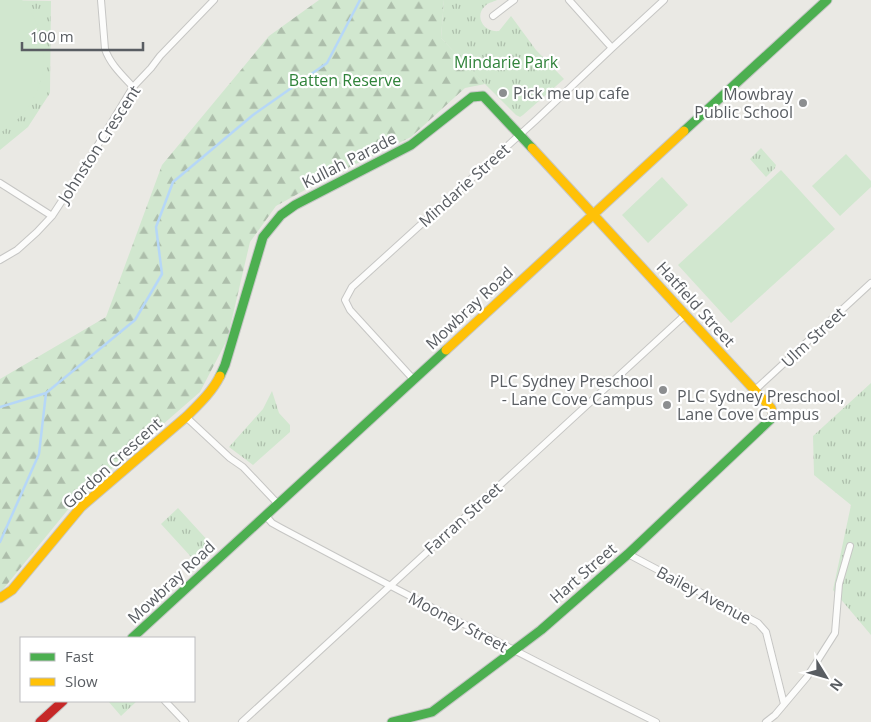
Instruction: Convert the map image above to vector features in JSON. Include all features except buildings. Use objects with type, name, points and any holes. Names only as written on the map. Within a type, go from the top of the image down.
[{"type":"street","points":[[101,0],[105,49],[117,69],[133,87]]},
{"type":"street","name":"Johnston Crescent","points":[[0,260],[17,250],[52,216],[133,87],[214,0]]},
{"type":"street","points":[[493,16],[514,0]]},
{"type":"street","points":[[568,0],[612,48]]},
{"type":"street","name":"Mindarie Street","points":[[414,380],[350,310],[345,300],[352,287],[536,120],[664,0]]},
{"type":"street","name":"Mowbray Road","points":[[133,637],[827,0]]},
{"type":"street","name":"Kullah Parade","points":[[186,417],[215,386],[225,365],[258,251],[263,238],[281,214],[411,145],[472,97],[483,96],[594,214]]},
{"type":"street","points":[[0,184],[52,216]]},
{"type":"street","name":"Hatfield Street","points":[[594,214],[755,390],[771,408],[774,416]]},
{"type":"street","name":"Ulm Street","points":[[755,390],[871,283]]},
{"type":"street","name":"Farran Street","points":[[242,722],[685,315]]},
{"type":"street","name":"Hart Street","points":[[392,722],[432,712],[541,630],[628,554],[774,416]]},
{"type":"street","points":[[186,417],[230,458],[243,467],[278,504]]},
{"type":"street","name":"Gordon Crescent","points":[[0,598],[12,590],[82,507],[186,417]]},
{"type":"street","name":"Mooney Street","points":[[265,516],[272,523],[389,586],[656,722]]},
{"type":"street","points":[[766,722],[775,715],[807,677],[835,633],[839,584],[850,546]]},
{"type":"street","name":"Bailey Avenue","points":[[628,554],[758,623],[766,632],[784,704]]},
{"type":"street","points":[[40,722],[63,702]]},
{"type":"street","points":[[166,702],[185,722]]},
{"type":"green space","points":[[0,0],[51,1],[50,93],[28,127],[0,150]]},
{"type":"green space","points":[[0,0],[22,0],[24,2],[36,22],[44,54],[40,85],[34,98],[14,123],[0,133]]},
{"type":"green space","name":"Batten Reserve","points":[[319,0],[444,0],[441,38],[485,84],[465,88],[411,137],[323,180],[276,206],[250,242],[227,340],[200,392],[75,501],[0,593],[0,379],[106,317],[162,165],[269,36]]},
{"type":"green space","name":"Mindarie Park","points":[[444,0],[497,0],[487,4],[482,9],[480,19],[485,27],[499,31],[511,16],[536,50],[564,79],[523,115],[520,117],[516,115],[441,38]]},
{"type":"green space","points":[[761,148],[776,165],[766,177],[750,159]]},
{"type":"green space","points":[[846,154],[871,181],[871,187],[840,216],[812,186]]},
{"type":"green space","points":[[781,170],[835,229],[731,323],[678,265]]},
{"type":"green space","points":[[662,177],[688,205],[648,243],[622,215]]},
{"type":"green space","points":[[871,383],[871,635],[833,590],[851,505],[814,475],[813,436]]},
{"type":"green space","points":[[272,391],[279,413],[290,425],[290,432],[253,465],[229,447],[263,409]]},
{"type":"green space","points":[[178,508],[210,543],[193,559],[161,524]]},
{"type":"green space","points":[[109,702],[136,702],[121,716]]},
{"type":"waterway","points":[[0,542],[39,454],[46,393],[135,320],[162,274],[156,227],[173,182],[253,115],[327,63],[360,0]]},
{"type":"waterway","points":[[0,407],[46,393]]},
{"type":"traffic: fast","points":[[684,131],[827,0]]},
{"type":"traffic: fast","points":[[220,376],[225,365],[263,237],[281,215],[295,205],[411,145],[472,97],[483,96],[532,148]]},
{"type":"traffic: fast","points":[[133,637],[446,350]]},
{"type":"traffic: fast","points":[[392,722],[432,712],[541,630],[628,554],[774,416],[773,414]]},
{"type":"traffic: slow","points":[[446,350],[684,131]]},
{"type":"traffic: slow","points":[[532,148],[771,408],[773,414]]},
{"type":"traffic: slow","points":[[0,598],[12,590],[81,507],[186,417],[209,393],[220,376]]},
{"type":"traffic: jam","points":[[40,722],[62,702]]},
{"type":"place","name":"Pick me up cafe","points":[[503,93]]},
{"type":"place","name":"Mowbray Public School","points":[[803,103]]},
{"type":"place","name":"PLC Sydney Preschool - Lane Cove Campus","points":[[663,390]]},
{"type":"place","name":"PLC Sydney Preschool, Lane Cove Campus","points":[[667,405]]}]
